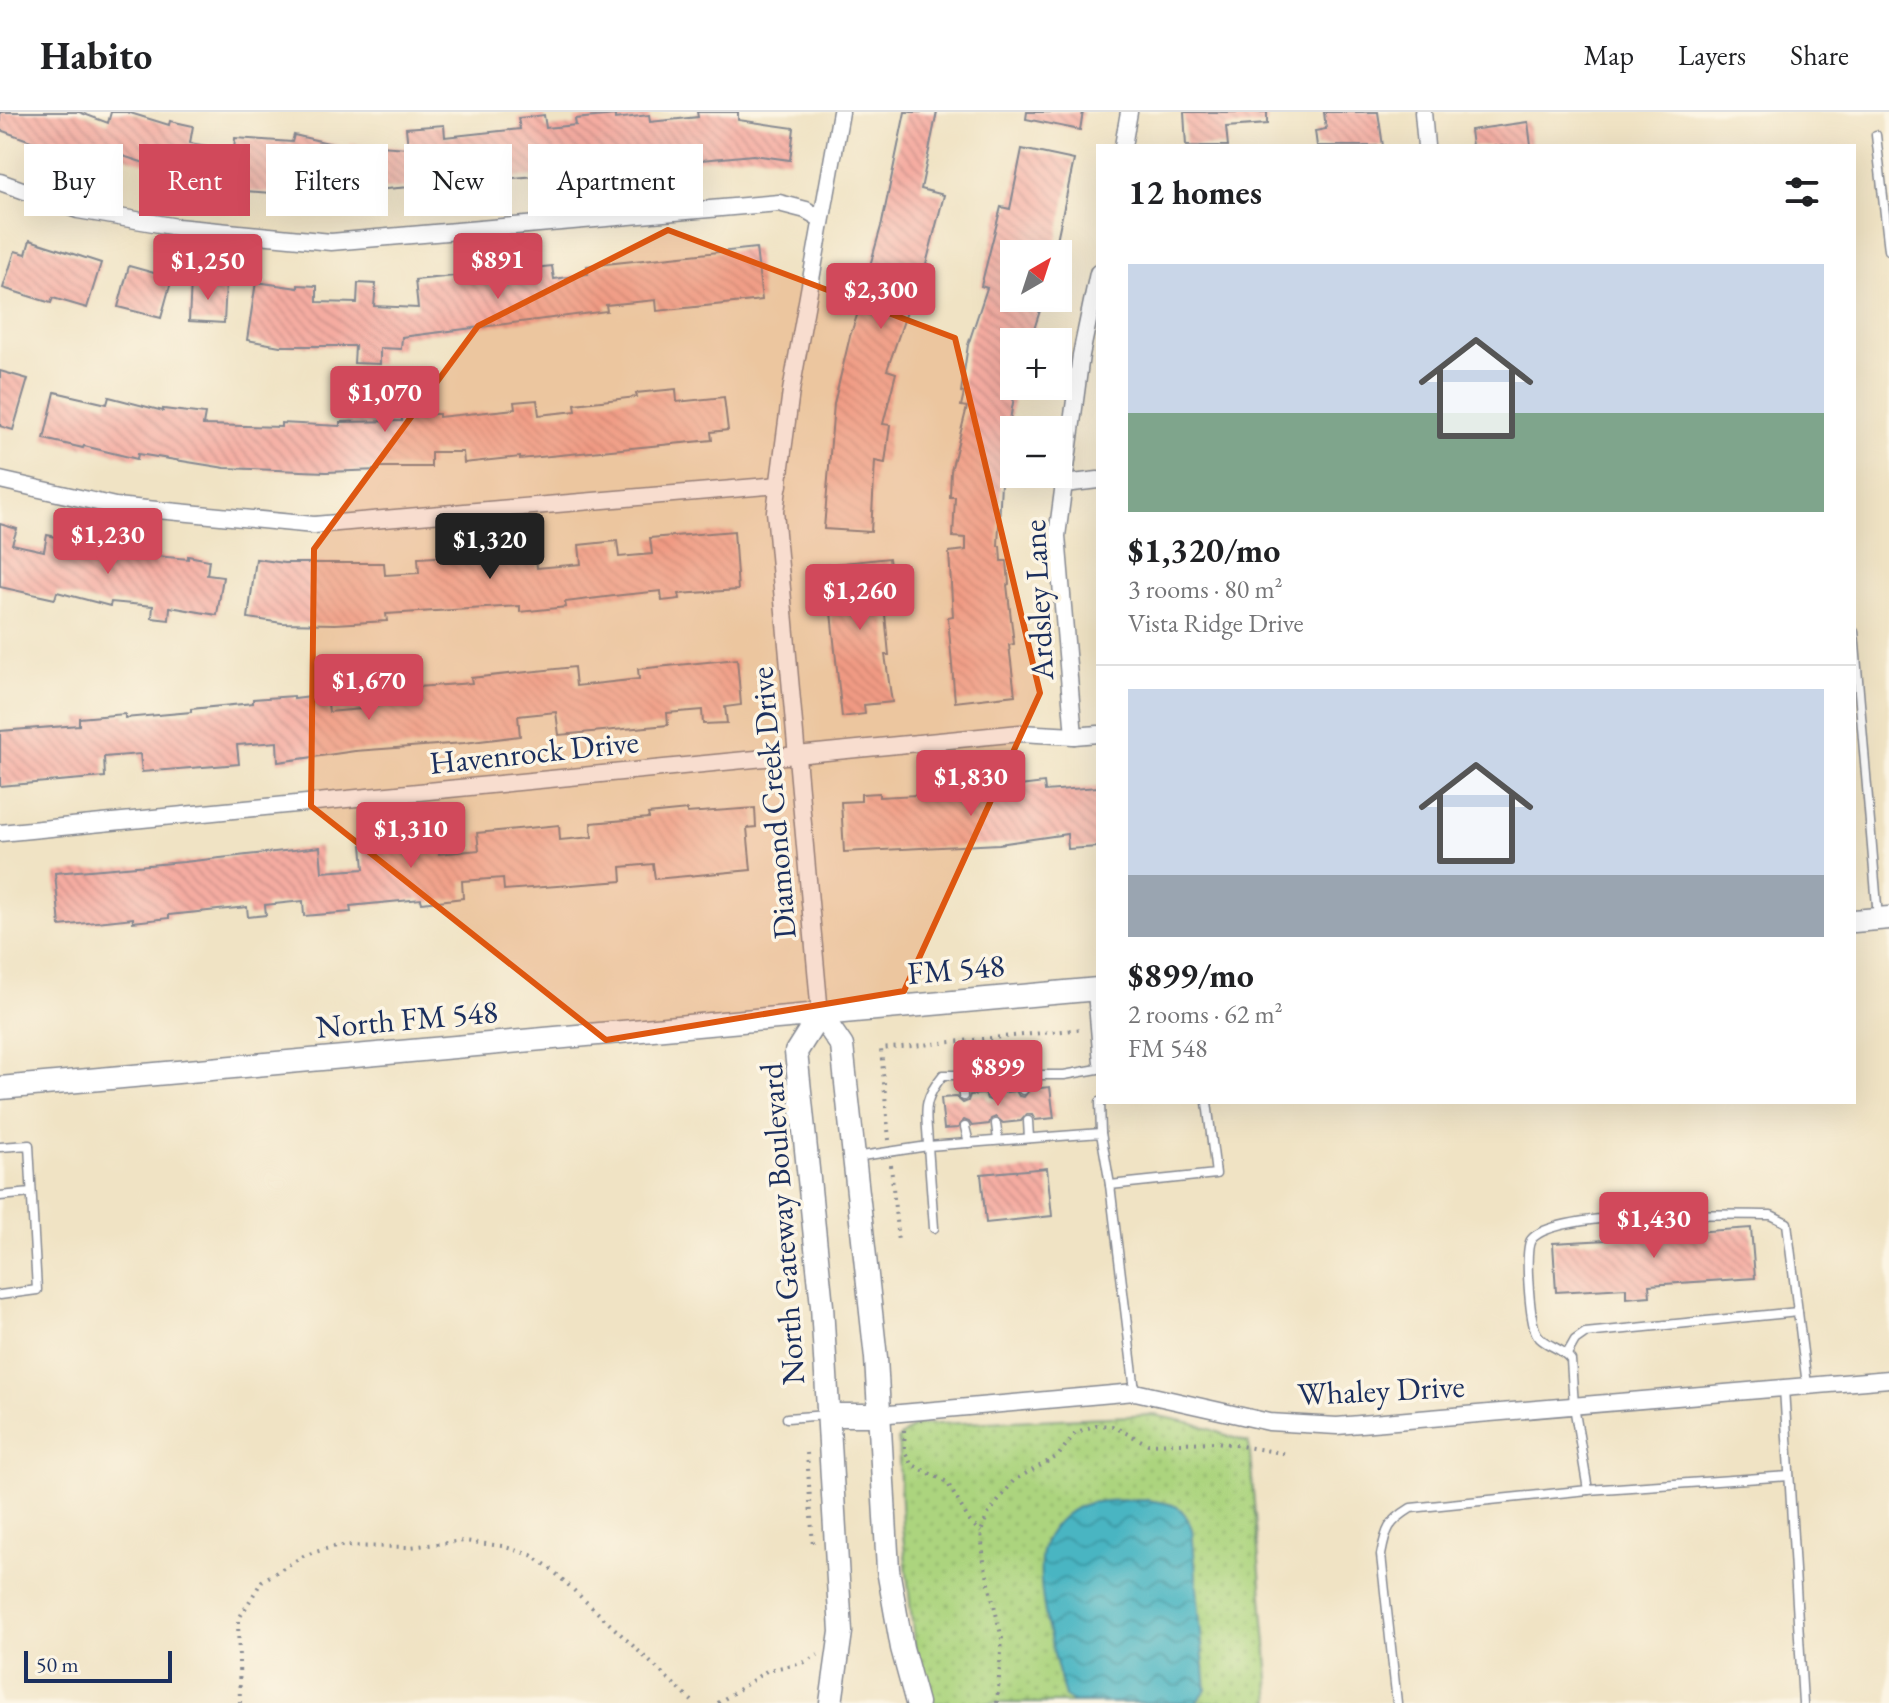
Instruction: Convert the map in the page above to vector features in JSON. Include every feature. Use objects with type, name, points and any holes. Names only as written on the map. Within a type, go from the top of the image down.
[{"type":"main road","points":[[1856,921],[1884,918]]},
{"type":"main road","name":"FM 548","points":[[820,1014],[1095,989]]},
{"type":"main road","points":[[820,1014],[842,1046],[876,1358],[888,1570],[902,1648],[917,1703]]},
{"type":"main road","name":"North FM 548","points":[[0,1088],[820,1014]]},
{"type":"main road","name":"North Gateway Boulevard","points":[[820,1014],[796,1052],[822,1306],[841,1632],[831,1703]]},
{"type":"main road","points":[[829,1415],[878,1415]]},
{"type":"street","name":"Diamond Creek Drive","points":[[820,1014],[775,511],[791,391],[841,112]]},
{"type":"street","points":[[1123,144],[1129,112]]},
{"type":"street","points":[[1423,112],[1426,144]]},
{"type":"street","points":[[0,182],[78,210],[177,227],[331,242],[779,203],[806,210],[821,219]]},
{"type":"street","name":"Ardsley Lane","points":[[1072,423],[1081,355],[1096,283]]},
{"type":"street","points":[[0,480],[115,506],[314,525],[779,485]]},
{"type":"street","points":[[1072,483],[1096,480]]},
{"type":"street","name":"Ardsley Lane","points":[[1063,488],[1057,536],[1074,736]]},
{"type":"street","name":"Havenrock Drive","points":[[0,833],[1020,733],[1096,734]]},
{"type":"street","name":"Whaley Drive","points":[[878,1415],[1135,1392],[1269,1422],[1337,1426],[1889,1379]]},
{"type":"lane","points":[[1876,135],[1889,250]]},
{"type":"lane","points":[[1856,681],[1884,918]]},
{"type":"lane","points":[[1095,989],[1096,1014]]},
{"type":"lane","points":[[934,1228],[926,1105],[929,1092],[943,1075],[1064,1075],[1096,1069]]},
{"type":"lane","points":[[961,1074],[963,1096]]},
{"type":"lane","points":[[989,1075],[992,1094]]},
{"type":"lane","points":[[1022,1075],[1023,1090]]},
{"type":"lane","points":[[1100,1104],[1101,1133],[1135,1392]]},
{"type":"lane","points":[[1110,1185],[1216,1174],[1207,1104]]},
{"type":"lane","points":[[1028,1121],[1029,1138]]},
{"type":"lane","points":[[996,1124],[998,1140]]},
{"type":"lane","points":[[965,1127],[969,1143]]},
{"type":"lane","points":[[854,1158],[928,1146],[1101,1133]]},
{"type":"lane","points":[[0,1147],[29,1145],[37,1290],[0,1295]]},
{"type":"lane","points":[[0,1196],[31,1193]]},
{"type":"lane","points":[[1588,1490],[1574,1406],[1571,1360],[1557,1347],[1543,1342],[1535,1332],[1526,1259],[1530,1242],[1541,1230],[1629,1215],[1771,1215],[1787,1223],[1807,1386]]},
{"type":"lane","points":[[1567,1354],[1575,1340],[1585,1333],[1798,1312]]},
{"type":"lane","points":[[1784,1388],[1803,1703]]},
{"type":"lane","points":[[787,1418],[829,1415]]},
{"type":"lane","points":[[1397,1703],[1381,1555],[1385,1535],[1393,1519],[1411,1508],[1588,1490],[1789,1476]]},
{"type":"path","points":[[903,1413],[905,1452],[911,1464],[947,1482],[970,1522],[981,1532]]},
{"type":"path","points":[[997,1703],[1002,1639],[984,1562],[981,1532],[997,1499],[1014,1480],[1058,1456],[1075,1433],[1096,1425],[1112,1426],[1148,1444],[1217,1442],[1288,1454]]},
{"type":"path","points":[[807,1453],[813,1548]]},
{"type":"path","points":[[240,1703],[238,1620],[262,1581],[305,1555],[336,1546],[410,1547],[464,1541],[502,1546],[531,1555],[549,1567],[694,1703]]},
{"type":"path","points":[[718,1703],[768,1670],[803,1663],[820,1653]]},
{"type":"highlighted area","points":[[668,230],[955,338],[1040,693],[904,991],[606,1040],[311,806],[314,549],[478,326]]},
{"type":"green space","points":[[1154,1415],[1193,1423],[1249,1443],[1271,1703],[928,1703],[917,1669],[902,1525],[898,1439],[915,1425]]},
{"type":"water","points":[[1148,1500],[1181,1509],[1192,1529],[1206,1690],[1196,1703],[1072,1702],[1065,1697],[1044,1605],[1041,1567],[1044,1543],[1058,1522],[1086,1504]]},
{"type":"building","points":[[0,112],[79,112],[108,123],[111,112],[127,112],[169,125],[170,121],[193,126],[190,143],[196,144],[139,144],[139,161],[123,156],[123,144],[39,144],[0,130]]},
{"type":"building","points":[[697,112],[738,112],[738,120],[794,128],[790,160],[753,155],[703,160],[703,144],[528,144],[528,177],[512,178],[512,144],[408,144],[406,128],[444,125],[445,137],[520,129],[518,118],[544,115],[546,128],[576,125],[575,119],[615,115],[615,119],[649,115],[650,122],[698,117]]},
{"type":"building","points":[[905,112],[937,112],[921,189],[944,195],[918,295],[913,294],[887,370],[896,373],[883,424],[890,425],[885,463],[875,461],[871,532],[824,529],[834,404],[850,336],[869,281],[866,280],[882,223]]},
{"type":"building","points":[[1027,112],[1083,112],[1080,130],[1026,119]]},
{"type":"building","points":[[1184,112],[1267,112],[1267,124],[1226,127],[1228,144],[1186,144]]},
{"type":"building","points":[[1324,112],[1378,112],[1383,144],[1317,144],[1315,131],[1326,129]]},
{"type":"building","points":[[1528,122],[1531,144],[1472,144],[1470,130]]},
{"type":"building","points":[[294,135],[333,144],[266,144],[266,193],[250,191],[250,144],[235,144],[235,138],[292,142]]},
{"type":"building","points":[[388,147],[404,148],[404,188],[388,189]]},
{"type":"building","points":[[1022,149],[1074,160],[1057,240],[1000,240],[1000,312],[1040,312],[1034,328],[1000,328],[1000,400],[1014,400],[1011,416],[1000,416],[998,546],[1001,561],[1007,561],[1014,644],[1009,645],[1015,695],[955,702],[948,617],[953,616],[949,552],[966,550],[966,538],[953,537],[955,497],[950,497],[951,471],[967,407],[961,406],[964,393],[961,392],[968,345],[987,288],[981,286],[1001,207],[1010,209]]},
{"type":"building","points":[[30,240],[101,263],[87,308],[53,298],[51,303],[3,288],[15,251],[26,254]]},
{"type":"building","points":[[756,248],[762,300],[657,311],[656,300],[606,305],[607,311],[402,337],[401,349],[380,348],[380,364],[354,363],[355,346],[280,346],[247,340],[256,282],[298,288],[298,285],[317,286],[317,302],[357,303],[358,283],[376,284],[374,306],[418,308],[415,280],[552,266],[554,279],[588,274],[587,266]]},
{"type":"building","points":[[129,266],[172,278],[161,318],[118,307]]},
{"type":"building","points":[[191,281],[226,283],[224,323],[189,321]]},
{"type":"building","points":[[0,371],[28,379],[13,430],[0,426]]},
{"type":"building","points":[[676,389],[677,402],[724,397],[728,430],[711,432],[712,440],[520,459],[464,463],[463,452],[431,452],[431,467],[379,467],[379,470],[326,472],[225,468],[138,454],[137,459],[44,439],[55,392],[107,404],[109,397],[163,411],[205,414],[203,425],[281,427],[281,423],[340,426],[340,422],[402,421],[402,414],[439,414],[439,417],[515,409],[514,402],[537,400],[539,415],[576,411],[575,404]]},
{"type":"building","points":[[0,524],[17,529],[12,544],[44,551],[47,535],[134,554],[209,560],[207,575],[223,577],[217,615],[170,607],[169,620],[152,618],[153,606],[111,602],[110,606],[57,592],[55,599],[0,587]]},
{"type":"building","points":[[734,531],[738,590],[679,594],[680,599],[662,601],[661,591],[565,602],[566,607],[520,612],[520,606],[386,614],[387,621],[335,624],[282,623],[248,618],[256,559],[284,563],[384,563],[385,575],[419,573],[418,558],[514,553],[514,550],[535,548],[537,568],[581,564],[579,545],[617,541],[619,557],[652,554],[650,538]]},
{"type":"building","points":[[889,558],[893,593],[883,594],[889,655],[885,655],[892,702],[864,705],[865,714],[842,717],[826,565]]},
{"type":"building","points":[[737,659],[741,705],[725,707],[727,723],[703,724],[702,710],[667,713],[668,725],[559,735],[556,712],[518,716],[520,736],[355,751],[278,762],[277,742],[237,745],[239,764],[142,772],[140,754],[104,757],[105,777],[0,786],[0,731],[79,725],[79,718],[125,714],[125,718],[191,712],[191,709],[253,703],[253,699],[294,696],[294,699],[327,695],[329,712],[361,709],[361,702],[418,698],[417,687],[472,683],[471,678],[574,667],[576,686],[639,679],[638,669]]},
{"type":"building","points":[[993,783],[994,789],[1044,783],[1045,791],[1096,787],[1096,847],[1068,849],[1067,834],[999,844],[844,852],[841,802],[861,801],[861,794],[879,793],[879,797],[956,793],[955,786]]},
{"type":"building","points":[[755,808],[756,827],[747,828],[751,870],[655,879],[653,864],[621,867],[622,881],[504,890],[503,878],[462,881],[463,898],[350,906],[351,912],[304,916],[303,901],[265,905],[266,915],[248,917],[247,907],[133,922],[133,918],[60,926],[55,873],[320,847],[322,872],[364,869],[362,845],[437,837],[439,854],[479,850],[477,833],[559,825],[560,840],[592,837],[591,823],[649,818],[648,814],[687,810],[687,813]]},
{"type":"building","points":[[1050,1087],[1054,1118],[1035,1120],[1027,1114],[1021,1121],[1003,1123],[996,1117],[989,1124],[972,1126],[964,1120],[958,1128],[944,1129],[941,1098],[956,1097],[963,1103],[968,1101],[970,1095],[985,1094],[992,1101],[997,1099],[999,1093],[1016,1091],[1024,1097],[1030,1089]]},
{"type":"building","points":[[1047,1168],[1052,1216],[986,1223],[981,1174]]},
{"type":"building","points":[[1664,1225],[1664,1234],[1751,1228],[1755,1278],[1649,1285],[1650,1296],[1626,1298],[1626,1288],[1556,1292],[1553,1243],[1626,1239],[1626,1227]]}]
